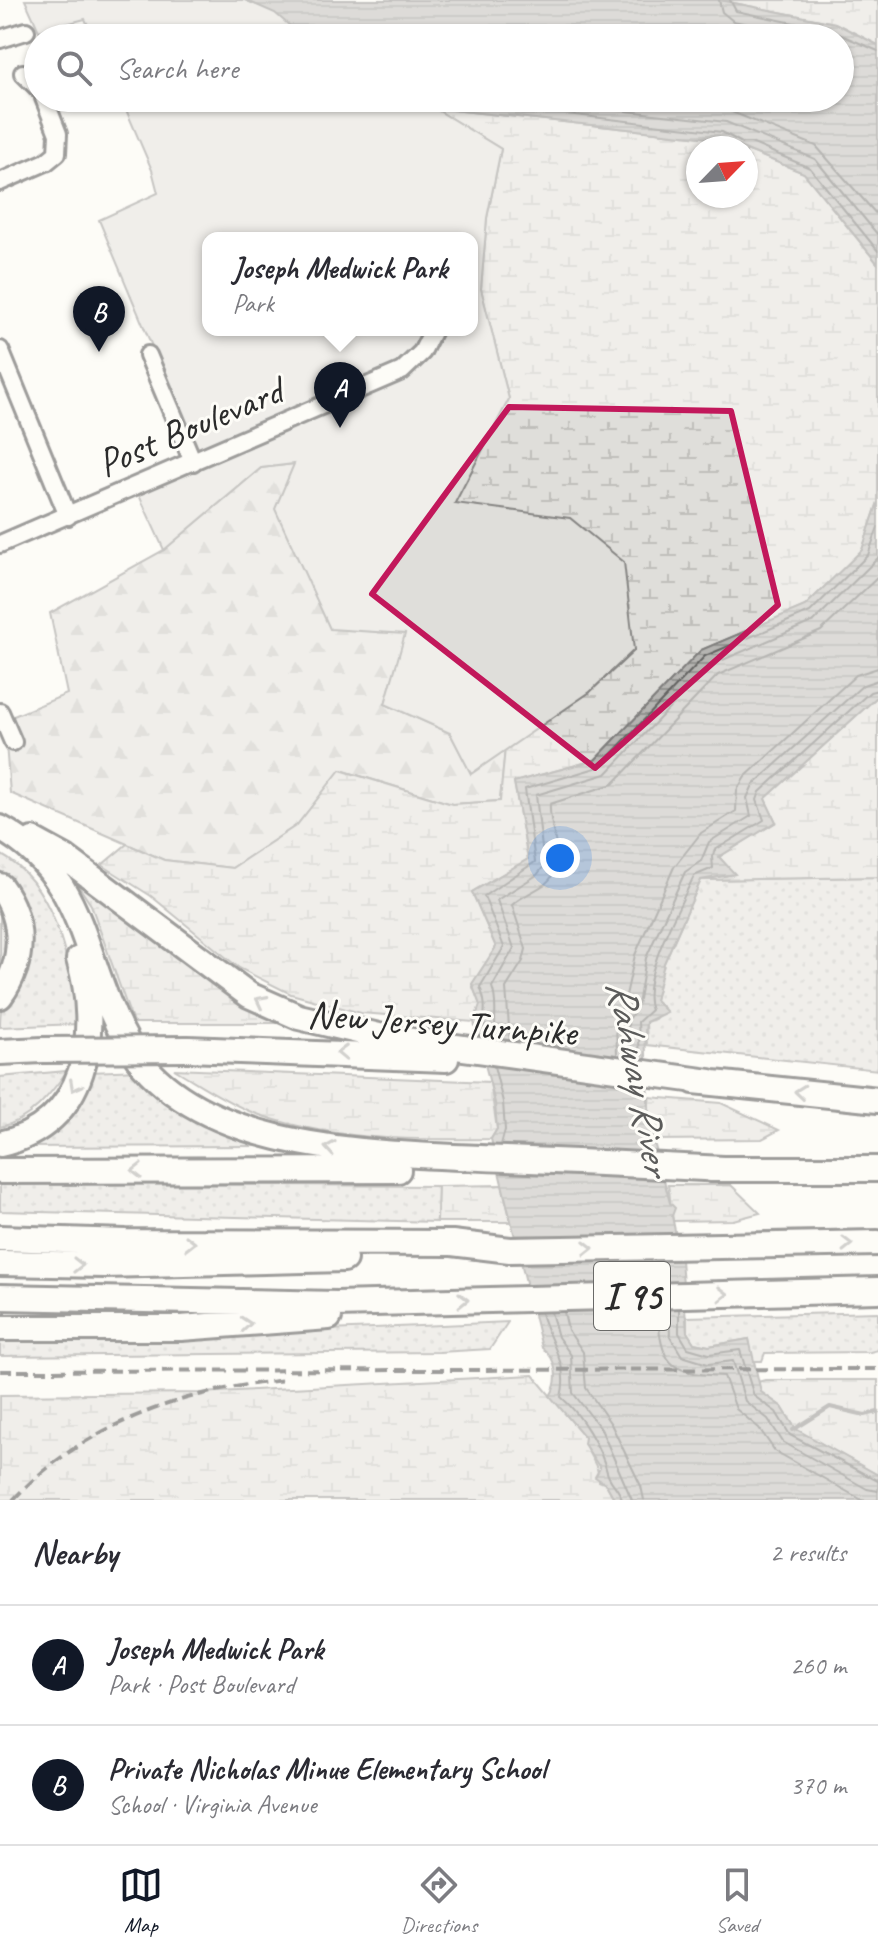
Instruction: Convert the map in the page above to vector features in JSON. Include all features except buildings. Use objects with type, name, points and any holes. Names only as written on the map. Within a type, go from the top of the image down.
[{"type":"highway","points":[[0,828],[66,858],[225,978],[261,1001],[325,1025],[418,1049],[878,1100]]},
{"type":"highway","points":[[0,828],[34,851],[65,889],[122,1032],[146,1068],[168,1087],[215,1114],[289,1140],[437,1162]]},
{"type":"highway","points":[[0,846],[25,861],[55,897],[83,971],[90,1021],[89,1048],[72,1094],[43,1125],[0,1144]]},
{"type":"highway","points":[[0,886],[14,911],[19,947],[9,983],[0,996]]},
{"type":"highway","name":"New Jersey Turnpike","points":[[0,1052],[418,1049]]},
{"type":"highway","points":[[0,1171],[437,1162],[724,1169],[878,1169]]},
{"type":"highway","name":"I 95","points":[[0,1238],[453,1250],[878,1243]]},
{"type":"highway","points":[[0,1263],[104,1265],[453,1250]]},
{"type":"highway","name":"I 95","points":[[340,1310],[385,1302],[878,1290]]},
{"type":"highway","points":[[0,1297],[340,1310]]},
{"type":"highway","points":[[0,1328],[181,1328],[340,1310]]},
{"type":"street","points":[[0,39],[24,32]]},
{"type":"street","points":[[0,182],[46,162],[57,153],[59,143],[49,112]]},
{"type":"street","name":"Post Boulevard","points":[[0,544],[402,371],[422,352],[430,336]]},
{"type":"street","points":[[0,350],[68,516]]},
{"type":"street","points":[[148,355],[193,462]]},
{"type":"street","points":[[0,712],[13,742]]},
{"type":"highlighted area","points":[[509,407],[731,411],[778,605],[595,768],[372,594]]},
{"type":"green space","points":[[25,0],[245,0],[275,12],[288,24],[87,24],[85,19],[66,24],[36,24]]},
{"type":"green space","points":[[719,0],[878,0],[878,45],[854,33],[854,24]]},
{"type":"green space","points":[[127,112],[441,112],[501,149],[487,218],[481,289],[509,399],[455,503],[570,518],[624,562],[634,650],[590,692],[471,774],[450,733],[385,704],[405,634],[330,629],[275,509],[294,464],[261,468],[164,550],[133,482],[198,456],[99,220],[158,193],[152,170]]},
{"type":"green space","points":[[441,112],[471,112],[692,136],[686,136],[686,208],[758,208],[758,155],[804,173],[878,264],[878,502],[862,550],[805,606],[701,650],[595,760],[514,782],[528,859],[472,892],[496,947],[472,984],[480,1005],[474,1022],[361,1013],[291,994],[239,968],[151,896],[102,865],[127,844],[164,860],[232,868],[297,825],[340,770],[452,804],[500,801],[505,748],[590,692],[634,651],[629,631],[454,503],[509,399],[481,289],[487,218],[501,149]]},
{"type":"green space","points":[[294,464],[406,634],[385,704],[450,733],[471,773],[505,748],[500,801],[452,804],[341,770],[297,825],[232,868],[164,860],[10,793],[4,720],[67,694],[50,613],[164,550],[261,468]]},
{"type":"green space","points":[[878,696],[878,877],[701,880],[734,874],[719,857],[776,822],[765,799]]},
{"type":"green space","points":[[0,854],[20,868],[48,906],[65,952],[79,1024],[0,1027],[2,1003],[27,958],[30,935],[21,899],[0,871]]},
{"type":"green space","points":[[66,867],[289,1023],[133,1023],[91,905]]},
{"type":"green space","points":[[878,877],[878,1070],[647,1045],[646,1022],[655,1019],[664,1008],[655,1000],[664,963],[701,880]]},
{"type":"green space","points":[[0,903],[8,937],[7,953],[0,971]]},
{"type":"green space","points":[[174,1069],[490,1082],[497,1129],[491,1139],[430,1139],[368,1137],[308,1128],[249,1111]]},
{"type":"green space","points":[[140,1070],[277,1146],[8,1147],[90,1072]]},
{"type":"green space","points":[[67,1071],[30,1113],[0,1127],[0,1077]]},
{"type":"green space","points":[[649,1097],[721,1103],[779,1130],[762,1139],[655,1140],[649,1123]]},
{"type":"green space","points":[[0,1183],[438,1186],[437,1222],[0,1211]]},
{"type":"green space","points":[[502,1185],[511,1222],[437,1222],[438,1186]]},
{"type":"green space","points":[[668,1185],[731,1185],[760,1213],[733,1220],[673,1221]]},
{"type":"green space","points":[[878,1312],[878,1350],[870,1352],[765,1353],[762,1361],[752,1361],[749,1339],[709,1346],[694,1343],[687,1332],[687,1317]]},
{"type":"green space","points":[[508,1322],[490,1349],[0,1356],[0,1337],[214,1335]]},
{"type":"green space","points":[[533,1375],[585,1437],[599,1481],[606,1484],[615,1500],[0,1500],[0,1395],[200,1393]]},
{"type":"green space","points":[[878,1380],[878,1475],[795,1429],[782,1407],[761,1392],[758,1382]]},
{"type":"water","points":[[245,0],[719,0],[837,24],[288,24],[275,13]]},
{"type":"water","points":[[854,33],[878,45],[878,264],[804,173],[758,155],[758,136],[691,136],[471,112],[854,112]]},
{"type":"water","name":"Rahway River","points":[[878,502],[878,696],[765,799],[776,822],[719,857],[735,874],[701,880],[664,963],[655,1000],[667,1012],[646,1022],[645,1031],[649,1123],[670,1203],[675,1208],[672,1216],[681,1260],[687,1332],[694,1343],[709,1346],[749,1339],[761,1392],[782,1407],[796,1429],[878,1475],[878,1500],[615,1500],[606,1484],[595,1477],[600,1468],[584,1444],[585,1437],[550,1396],[555,1384],[554,1364],[542,1348],[491,1139],[497,1129],[495,1103],[474,1022],[480,1005],[472,984],[496,947],[472,892],[528,859],[514,782],[595,760],[701,650],[805,606],[862,550]]},
{"type":"waterway","points":[[793,1430],[830,1407],[865,1415],[878,1412]]},
{"type":"railway","points":[[0,1371],[878,1369]]},
{"type":"railway","points":[[13,1500],[71,1450],[139,1415],[212,1392],[287,1380]]},
{"type":"place","name":"Private Nicholas Minue Elementary School","points":[[99,352]]},
{"type":"place","name":"Joseph Medwick Park","points":[[340,428]]}]
